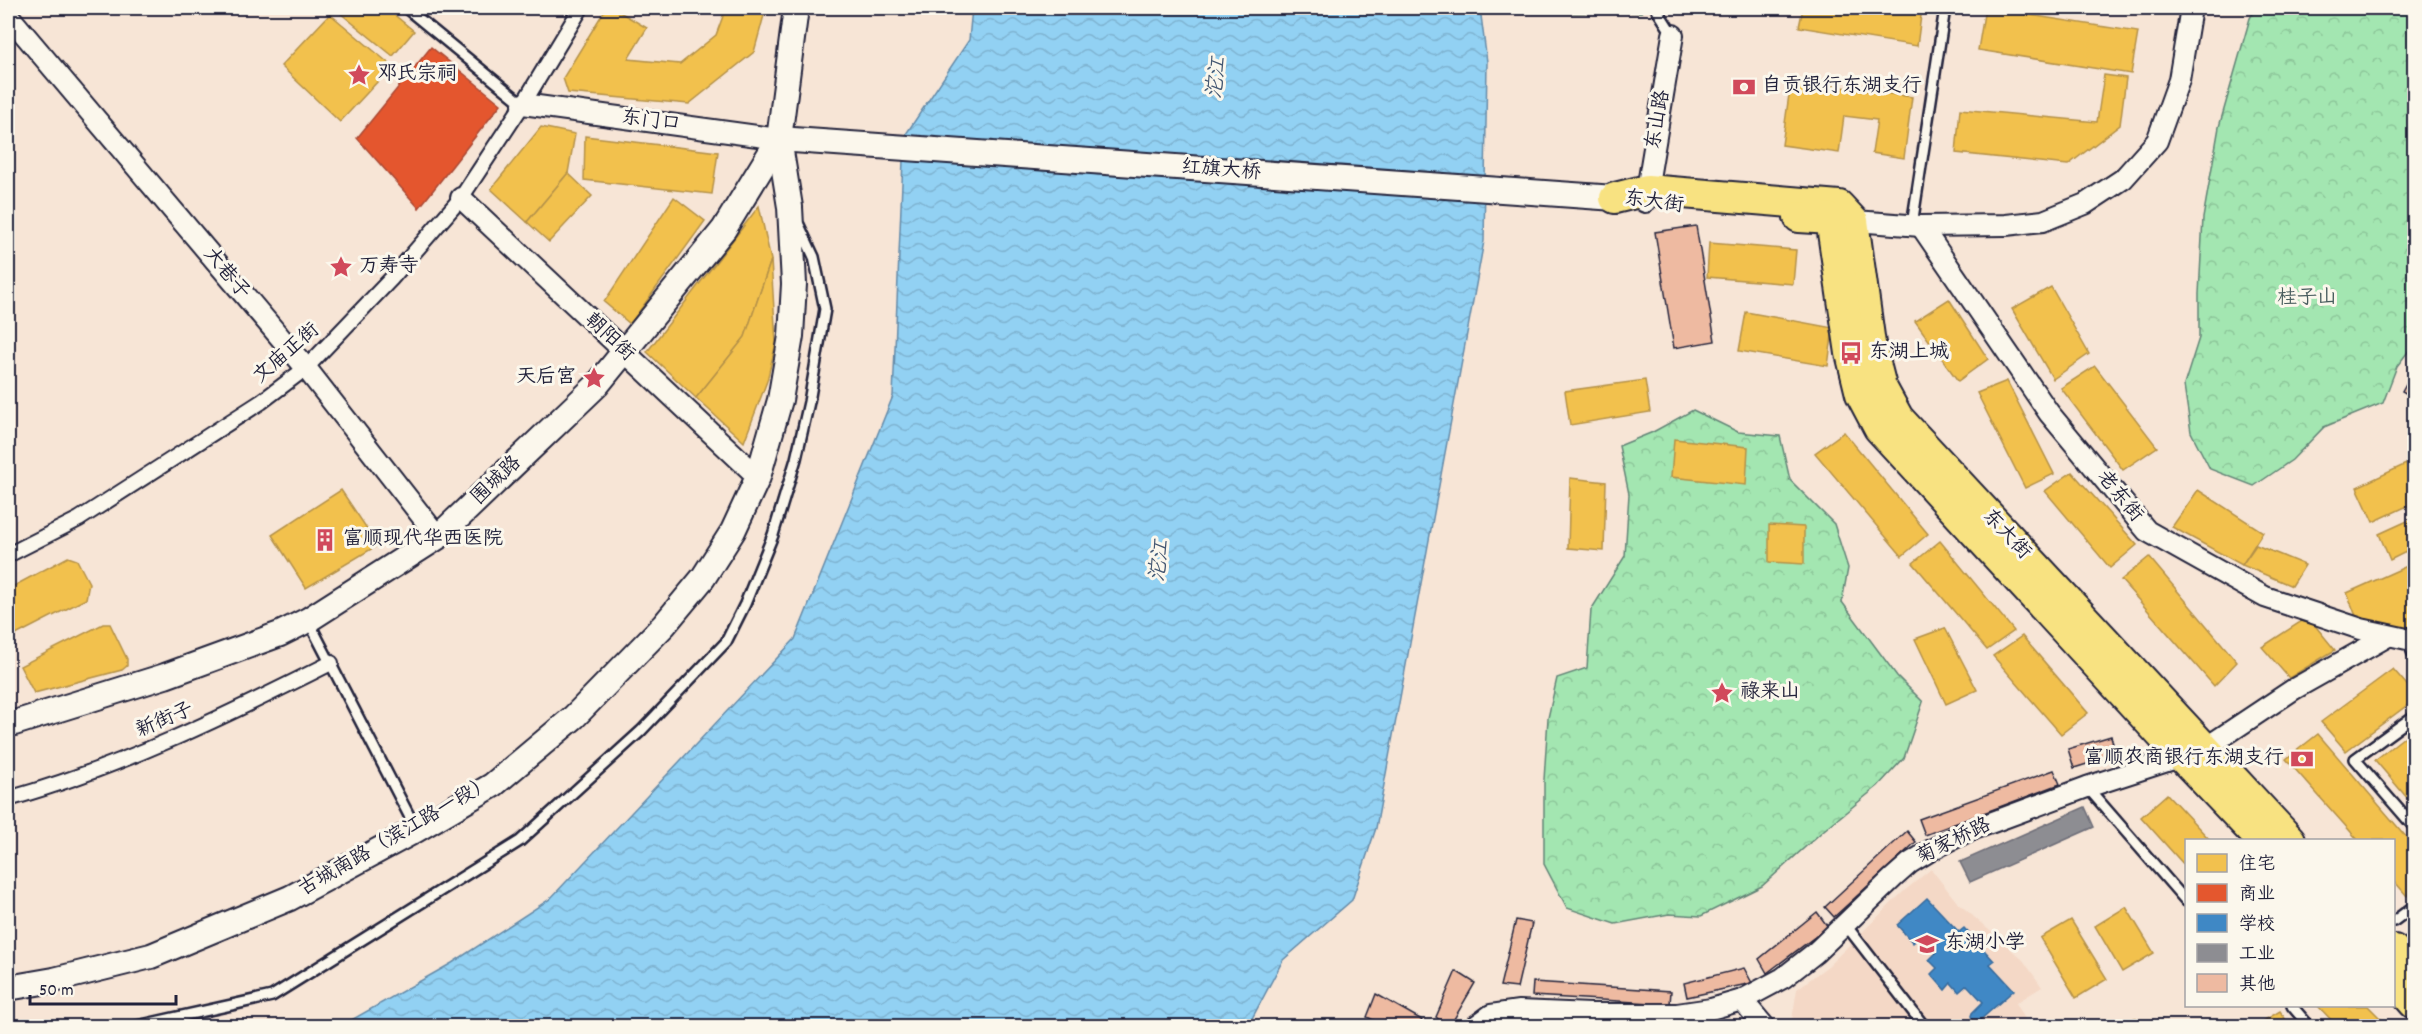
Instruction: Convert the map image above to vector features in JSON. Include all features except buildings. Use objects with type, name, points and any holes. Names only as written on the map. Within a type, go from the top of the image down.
[{"type":"main road","name":"东大街","points":[[1615,198],[1646,197],[1842,220],[1851,353],[1861,394],[1879,428],[2193,753],[2289,839]]},
{"type":"main road","name":"东大街","points":[[2193,753],[2260,839]]},
{"type":"main road","points":[[2395,952],[2415,974]]},
{"type":"main road","points":[[2395,981],[2415,1003]]},
{"type":"street","name":"文庙正街","points":[[8,555],[79,519],[261,402],[306,368],[391,279],[461,198],[523,104],[581,8]]},
{"type":"street","name":"古城南路（滨江路一段）","points":[[8,988],[54,980],[152,957],[290,898],[416,831],[493,784],[574,717],[656,633],[703,578],[733,531],[758,477],[780,400],[791,336],[794,284],[790,207],[779,139],[796,8]]},
{"type":"street","points":[[1842,220],[1916,225],[2006,225],[2043,221],[2085,204],[2123,179],[2157,141],[2179,80],[2191,8]]},
{"type":"street","name":"大巷子","points":[[8,15],[306,368],[438,537]]},
{"type":"street","name":"东山路","points":[[1646,197],[1673,35]]},
{"type":"street","name":"东门口","points":[[523,104],[779,139]]},
{"type":"street","name":"红旗大桥","points":[[779,139],[1615,198]]},
{"type":"street","name":"围城路","points":[[8,725],[165,676],[280,634],[308,620],[438,537],[597,385],[724,229],[779,139]]},
{"type":"street","name":"朝阳街","points":[[461,198],[758,477]]},
{"type":"street","name":"老东街","points":[[1916,225],[2049,413],[2147,531],[2265,597],[2406,642]]},
{"type":"street","name":"菊家桥路","points":[[1484,1021],[1519,1011],[1677,1014],[1711,1009],[1742,1000],[1783,978],[1815,953],[1910,863],[1933,849],[1966,832],[2087,787],[2193,753],[2294,689],[2406,642]]},
{"type":"street","name":"新街子","points":[[8,799],[52,786],[148,750],[237,710],[331,663]]},
{"type":"street","points":[[1742,1000],[1764,1026]]},
{"type":"lane","points":[[406,8],[523,104]]},
{"type":"lane","points":[[1656,8],[1673,35]]},
{"type":"lane","points":[[1916,225],[1946,8]]},
{"type":"lane","points":[[137,1026],[272,996],[520,841],[641,731],[726,642],[746,604],[773,536],[796,459],[809,402],[825,309],[814,257],[790,207]]},
{"type":"lane","points":[[308,620],[416,831]]},
{"type":"lane","points":[[2415,716],[2355,759],[2415,827]]},
{"type":"lane","points":[[2087,787],[2185,899]]},
{"type":"lane","points":[[2395,920],[2415,906]]},
{"type":"lane","points":[[1845,924],[1924,1026]]},
{"type":"lane","points":[[2294,1007],[2309,1026]]},
{"type":"shaded area","name":"东湖小学","points":[[1931,869],[1957,902],[2023,960],[2042,987],[2016,1003],[2029,1026],[1791,1026],[1797,989],[1828,966],[1903,892]]},
{"type":"green space","points":[[1532,8],[1638,8],[1641,12],[1533,13]]},
{"type":"green space","name":"桂子山","points":[[2256,8],[2414,8],[2414,344],[2397,366],[2383,403],[2324,427],[2292,460],[2254,486],[2210,469],[2191,432],[2184,385],[2199,338],[2203,218],[2219,127],[2250,18]]},
{"type":"green space","points":[[1693,410],[1738,432],[1780,436],[1790,480],[1834,524],[1848,568],[1842,602],[1897,676],[1923,702],[1904,758],[1878,786],[1824,830],[1762,886],[1701,916],[1669,914],[1615,924],[1567,908],[1544,864],[1544,780],[1548,718],[1557,678],[1587,668],[1591,610],[1625,556],[1629,494],[1619,446],[1653,432]]},
{"type":"water","name":"沱江","points":[[972,8],[1480,8],[1487,62],[1484,241],[1376,828],[1352,900],[1283,960],[1248,1026],[341,1026],[452,963],[550,899],[795,639],[893,396],[904,137],[969,40]]},
{"type":"place","name":"邓氏宗祠","points":[[359,75]]},
{"type":"place","name":"自贡银行东湖支行","points":[[1744,87]]},
{"type":"place","name":"万寿寺","points":[[341,267]]},
{"type":"place","name":"东湖上城","points":[[1851,353]]},
{"type":"place","name":"天后宫","points":[[594,378]]},
{"type":"place","name":"富顺现代华西医院","points":[[325,540]]},
{"type":"place","name":"禄来山","points":[[1722,693]]},
{"type":"place","name":"富顺农商银行东湖支行","points":[[2302,759]]},
{"type":"place","name":"东湖小学","points":[[1927,944]]}]
